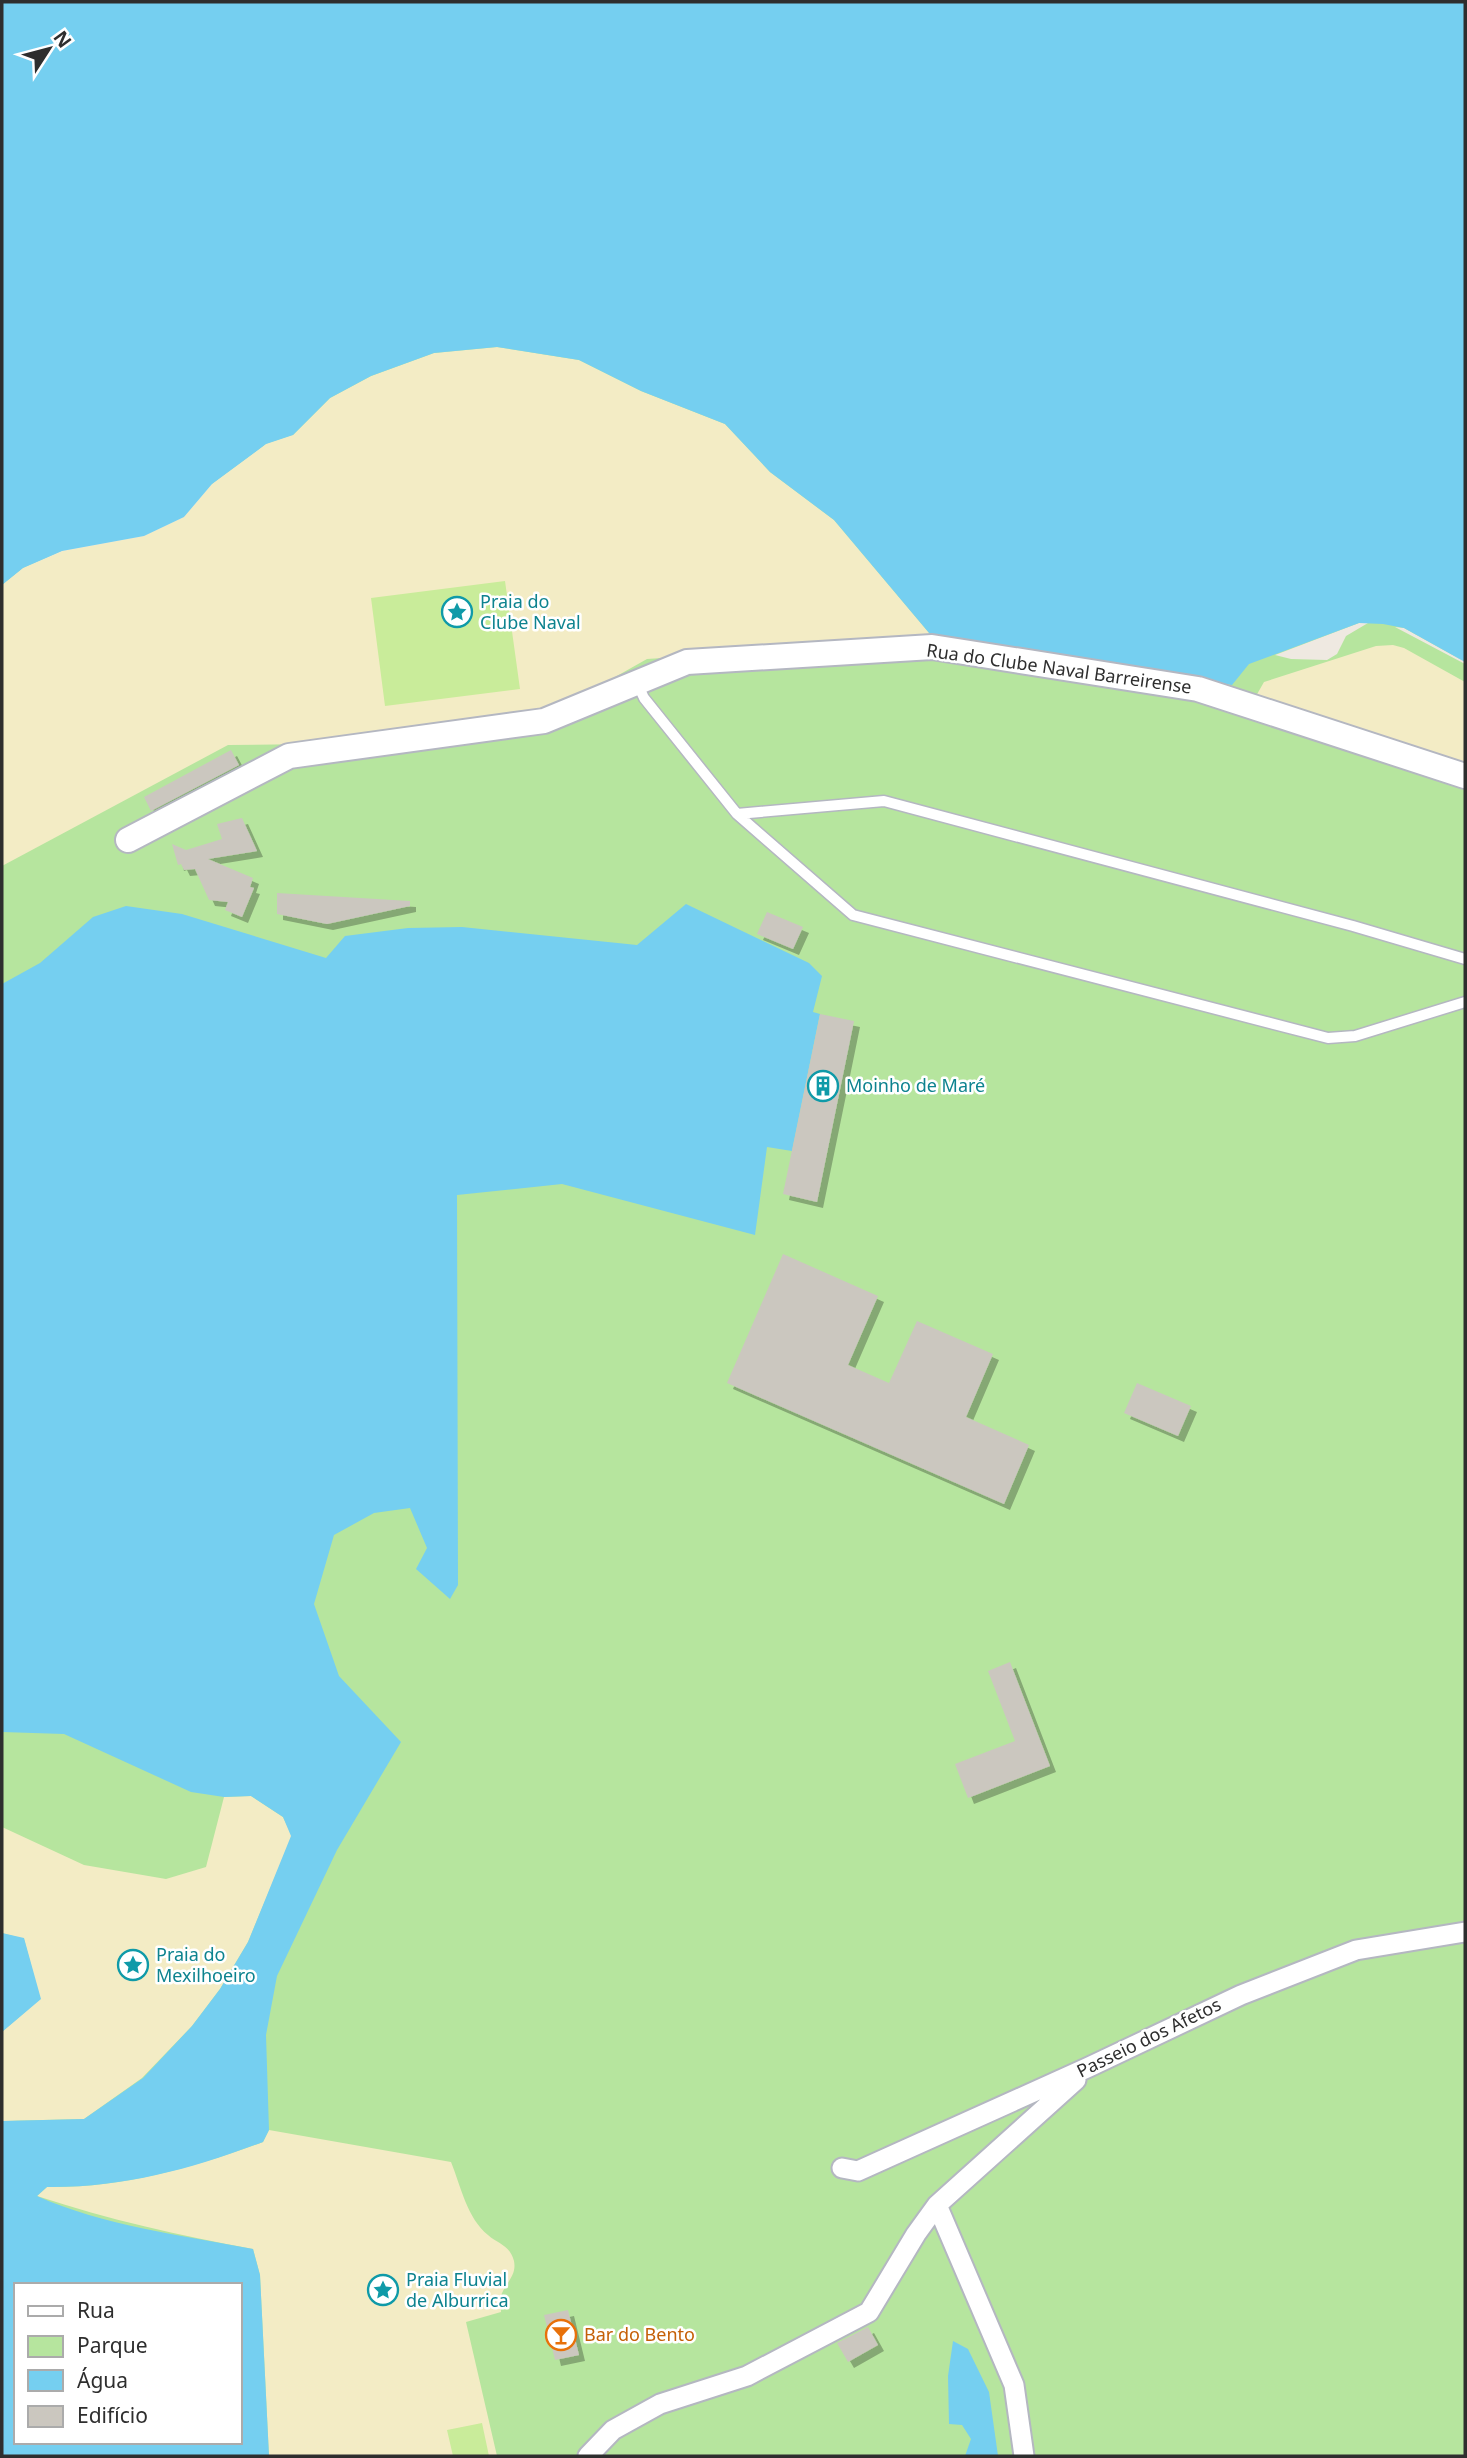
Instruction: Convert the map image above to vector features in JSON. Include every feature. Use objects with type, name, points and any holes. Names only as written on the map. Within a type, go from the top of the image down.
[{"type":"street","name":"Rua do Clube Naval Barreirense","points":[[128,840],[289,756],[544,721],[687,662],[932,647],[1198,689],[1465,776]]},
{"type":"street","name":"Passeio dos Afetos","points":[[842,2168],[858,2171],[1090,2067],[1241,1994],[1356,1950],[1465,1932]]},
{"type":"street","points":[[589,2456],[613,2430],[660,2404],[747,2376],[869,2312],[916,2234],[937,2205],[1090,2067]]},
{"type":"street","points":[[937,2205],[1014,2385],[1024,2456]]},
{"type":"lane","points":[[637,682],[644,698],[737,814],[853,915],[1328,1038],[1355,1036],[1465,1002]]},
{"type":"lane","points":[[737,814],[884,801],[1353,926],[1465,959]]},
{"type":"green space","points":[[790,234],[1465,662],[1404,628],[1395,627],[1465,664],[1465,2456],[299,2456],[268,2294],[269,2456],[2,2456],[2,2121],[31,2119],[25,2013],[2,2032],[2,773],[293,435],[266,444],[212,484],[23,568],[2,585],[2,310]],"holes":[[[1359,623],[1368,623],[1346,636],[1337,654],[1327,660],[1291,659],[1275,655]]]},
{"type":"green space","points":[[505,581],[520,689],[385,706],[371,598]]},
{"type":"green space","points":[[482,2423],[489,2456],[453,2456],[447,2430]]},
{"type":"sand","name":"Praia do Clube Naval","points":[[497,347],[579,360],[641,391],[725,424],[770,472],[834,520],[935,640],[647,659],[553,712],[313,744],[228,745],[2,866],[2,585],[23,568],[63,551],[144,536],[184,517],[212,484],[266,444],[293,435],[330,398],[371,376],[434,353]]},
{"type":"sand","points":[[1393,645],[1404,648],[1465,682],[1465,766],[1256,696],[1264,682],[1376,646]]},
{"type":"sand","name":"Praia do Mexilhoeiro","points":[[251,1796],[283,1817],[292,1836],[248,1942],[220,1989],[192,2026],[142,2078],[84,2119],[2,2121],[2,2032],[40,1999],[24,1939],[2,1933],[2,1827],[84,1865],[166,1879],[206,1867],[224,1797]]},
{"type":"sand","name":"Praia Fluvial de Alburrica","points":[[269,2130],[451,2162],[475,2220],[488,2235],[507,2248],[514,2261],[512,2275],[501,2296],[501,2312],[466,2322],[497,2456],[269,2456],[260,2275],[253,2249],[144,2226],[37,2196],[47,2187],[103,2184],[183,2168],[263,2142]]},
{"type":"water","points":[[2,2],[1465,2],[1465,662],[1404,628],[1359,623],[1249,664],[1232,685],[998,647],[935,640],[834,520],[770,472],[725,424],[641,391],[579,360],[497,347],[434,353],[371,376],[330,398],[293,435],[266,444],[212,484],[184,517],[144,536],[62,551],[23,568],[2,585]]},
{"type":"water","points":[[686,904],[809,963],[822,976],[813,1012],[820,1014],[792,1151],[767,1147],[755,1235],[562,1184],[457,1195],[458,1585],[450,1599],[416,1569],[427,1548],[410,1508],[374,1513],[334,1535],[314,1604],[339,1676],[401,1742],[337,1850],[277,1976],[266,2035],[269,2130],[263,2142],[210,2161],[130,2180],[47,2187],[37,2196],[116,2222],[253,2249],[260,2275],[269,2456],[2,2456],[2,2121],[84,2119],[143,2078],[192,2026],[220,1989],[248,1942],[291,1836],[283,1817],[251,1796],[224,1797],[191,1792],[64,1734],[2,1732],[2,984],[40,963],[93,917],[126,906],[182,914],[326,958],[345,936],[408,928],[462,927],[637,945]]},
{"type":"water","points":[[2,1933],[24,1938],[41,1999],[2,2032]]},
{"type":"water","points":[[953,2341],[968,2349],[989,2392],[998,2456],[965,2456],[971,2439],[962,2425],[949,2424],[948,2376]]},
{"type":"building","points":[[231,750],[239,765],[151,811],[144,797]]},
{"type":"building","points":[[242,818],[257,851],[208,859],[253,878],[250,887],[254,888],[242,917],[225,910],[228,902],[209,900],[195,869],[184,870],[181,864],[178,865],[172,844],[186,850],[222,839],[217,824]]},
{"type":"building","points":[[277,893],[410,901],[410,906],[327,924],[277,914]]},
{"type":"building","points":[[767,912],[803,927],[793,949],[757,934]]},
{"type":"building","name":"Moinho de Maré","points":[[820,1014],[854,1021],[817,1202],[783,1194]]},
{"type":"building","points":[[783,1254],[878,1296],[848,1365],[889,1383],[917,1321],[993,1354],[966,1417],[1029,1445],[1004,1504],[727,1383]]},
{"type":"building","points":[[1137,1383],[1191,1406],[1178,1436],[1124,1413]]},
{"type":"building","points":[[1010,1662],[1050,1766],[968,1798],[955,1764],[1015,1741],[988,1671]]},
{"type":"building","name":"Bar do Bento","points":[[568,2310],[579,2355],[555,2360],[544,2315]]},
{"type":"building","points":[[868,2327],[878,2345],[848,2362],[837,2343]]},
{"type":"place","name":"Praia do Clube Naval","points":[[457,612]]},
{"type":"place","name":"Moinho de Maré","points":[[823,1086]]},
{"type":"place","name":"Praia do Mexilhoeiro","points":[[133,1965]]},
{"type":"place","name":"Praia Fluvial de Alburrica","points":[[383,2290]]},
{"type":"place","name":"Bar do Bento","points":[[561,2335]]}]
